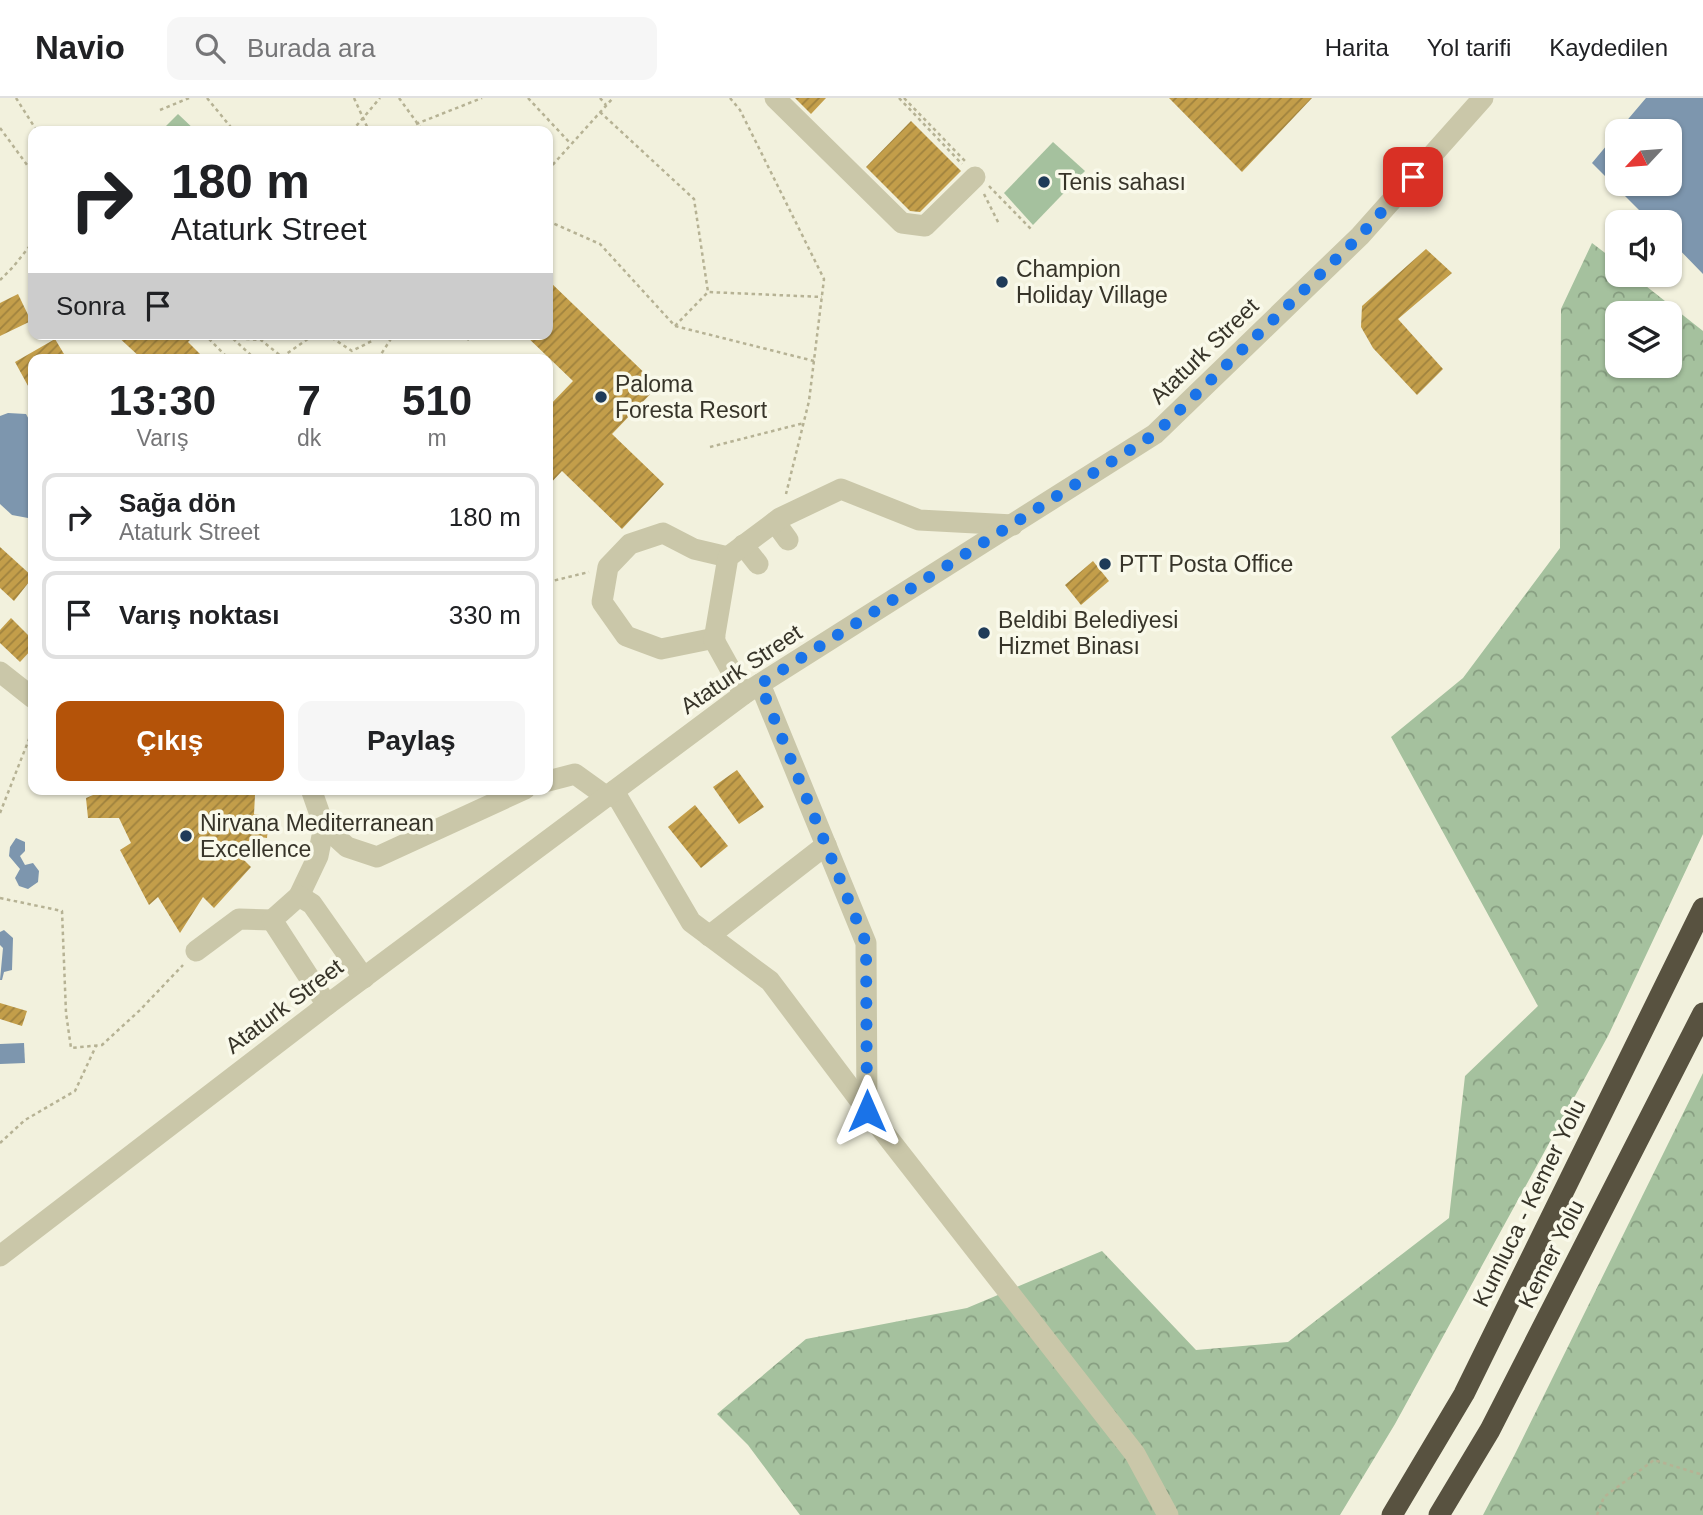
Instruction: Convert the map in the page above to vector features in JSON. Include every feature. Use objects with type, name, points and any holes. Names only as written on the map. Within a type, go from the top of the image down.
[{"type":"highway","name":"Kumluca - Kemer Yolu","points":[[1392,1515],[1464,1394],[1703,908]]},
{"type":"highway","name":"Kemer Yolu","points":[[1439,1515],[1490,1430],[1703,1013]]},
{"type":"street","points":[[775,98],[902,223],[925,226],[975,177]]},
{"type":"street","name":"Ataturk Street","points":[[0,1256],[327,1005],[752,689],[1155,434],[1360,236],[1483,98]]},
{"type":"street","points":[[867,1111],[866,943],[825,845],[752,689],[715,638],[735,551],[777,520],[841,489],[919,520],[1013,525]]},
{"type":"street","points":[[777,520],[788,540]]},
{"type":"street","points":[[715,638],[661,649],[626,636],[602,602],[608,567],[630,544],[663,533],[694,549],[735,551],[758,564]]},
{"type":"street","points":[[0,672],[28,694]]},
{"type":"street","points":[[553,780],[575,774],[610,794],[691,922],[770,981],[867,1111],[1135,1454],[1168,1515]]},
{"type":"street","points":[[313,795],[324,826],[347,847],[376,857],[512,795]]},
{"type":"street","points":[[196,951],[239,919],[272,920],[299,896],[318,856],[324,826]]},
{"type":"street","points":[[709,936],[825,845]]},
{"type":"street","points":[[299,896],[312,904],[364,978]]},
{"type":"street","points":[[272,920],[327,1005]]},
{"type":"path","points":[[16,98],[34,126]]},
{"type":"path","points":[[160,110],[189,98]]},
{"type":"path","points":[[206,98],[227,126]]},
{"type":"path","points":[[354,98],[367,126]]},
{"type":"path","points":[[356,126],[380,98]]},
{"type":"path","points":[[399,98],[416,124],[482,98]]},
{"type":"path","points":[[528,98],[570,144]]},
{"type":"path","points":[[600,98],[606,105]]},
{"type":"path","points":[[606,98],[606,105]]},
{"type":"path","points":[[553,164],[613,98]]},
{"type":"path","points":[[730,98],[740,110],[824,279],[804,423],[777,520]]},
{"type":"path","points":[[899,98],[975,177],[999,225]]},
{"type":"path","points":[[600,112],[694,199],[708,292]]},
{"type":"path","points":[[0,128],[28,166]]},
{"type":"path","points":[[553,223],[600,244],[675,326],[814,361]]},
{"type":"path","points":[[0,280],[28,248]]},
{"type":"path","points":[[675,326],[708,292],[822,297]]},
{"type":"path","points":[[210,340],[224,354]]},
{"type":"path","points":[[234,340],[250,354]]},
{"type":"path","points":[[261,340],[278,354]]},
{"type":"path","points":[[286,354],[306,340]]},
{"type":"path","points":[[335,340],[352,351],[373,340]]},
{"type":"path","points":[[710,447],[804,423]]},
{"type":"path","points":[[553,581],[608,567]]},
{"type":"path","points":[[0,813],[28,742]]},
{"type":"path","points":[[0,898],[62,911],[66,1013],[71,1048],[102,1045],[140,1010],[196,951]]},
{"type":"path","points":[[0,1143],[26,1119],[75,1091],[96,1046]]},
{"type":"path","points":[[1597,1515],[1604,1497],[1654,1460],[1703,1475]]},
{"type":"green space","points":[[178,114],[191,126],[166,126]]},
{"type":"green space","name":"Tenis sahası","points":[[1053,142],[1085,171],[1033,225],[1004,193]]},
{"type":"green space","points":[[1592,243],[1605,253],[1605,287],[1647,287],[1665,301],[1605,301],[1605,378],[1682,378],[1682,314],[1703,331],[1703,834],[1608,1036],[1395,1424],[1340,1515],[800,1515],[748,1445],[717,1414],[806,1339],[967,1308],[1102,1251],[1196,1350],[1288,1342],[1449,1218],[1465,1076],[1538,1006],[1391,737],[1463,678],[1560,548],[1561,309]]},
{"type":"green space","points":[[1703,1073],[1703,1515],[1483,1515],[1514,1456]]},
{"type":"water","points":[[1646,98],[1703,98],[1703,274],[1682,252],[1682,210],[1639,210],[1625,196],[1682,196],[1682,119],[1628,119]]},
{"type":"water","points":[[1605,147],[1605,176],[1592,163]]},
{"type":"water","points":[[8,413],[26,414],[28,418],[28,518],[12,515],[0,504],[0,416]]},
{"type":"water","points":[[16,838],[25,842],[25,851],[20,856],[25,865],[33,863],[39,871],[38,882],[28,889],[19,886],[15,878],[20,869],[9,856],[10,847]]},
{"type":"water","points":[[4,930],[13,938],[12,970],[4,972],[0,980],[3,948],[0,945],[0,932]]},
{"type":"water","points":[[24,1043],[25,1063],[0,1064],[0,1044]]},
{"type":"building","points":[[795,98],[826,98],[811,114]]},
{"type":"building","points":[[1169,98],[1312,98],[1242,172]]},
{"type":"building","points":[[911,121],[961,171],[920,212],[910,211],[866,167]]},
{"type":"building","points":[[1426,249],[1452,273],[1398,319],[1443,369],[1417,395],[1373,348],[1361,327],[1362,306]]},
{"type":"building","points":[[553,285],[658,386],[612,434],[664,484],[622,529],[562,471],[553,481],[553,402],[573,381],[553,362],[553,354],[545,354],[530,340],[553,340]]},
{"type":"building","points":[[18,294],[28,315],[28,322],[0,336],[0,303]]},
{"type":"building","points":[[56,340],[64,354],[29,354]]},
{"type":"building","points":[[121,340],[190,340],[188,342],[200,354],[137,354]]},
{"type":"building","points":[[28,355],[28,386],[15,362]]},
{"type":"building","points":[[0,547],[28,572],[28,583],[14,601],[0,588]]},
{"type":"building","points":[[1093,561],[1109,581],[1081,605],[1065,585]]},
{"type":"building","points":[[11,618],[28,635],[28,653],[20,662],[0,643],[0,630]]},
{"type":"building","points":[[737,770],[764,807],[739,824],[713,787]]},
{"type":"building","points":[[93,795],[255,795],[254,814],[269,817],[267,838],[253,836],[238,854],[251,867],[214,908],[203,897],[180,933],[158,897],[149,905],[120,850],[131,843],[119,818],[88,818],[86,798]]},
{"type":"building","points":[[695,805],[728,846],[701,868],[668,827]]},
{"type":"building","points":[[0,1003],[27,1011],[22,1026],[0,1019]]},
{"type":"place","name":"Tenis sahası","points":[[1044,182]]},
{"type":"place","name":"Champion Holiday Village","points":[[1002,282]]},
{"type":"place","name":"Paloma Foresta Resort","points":[[601,397]]},
{"type":"place","name":"PTT Posta Office","points":[[1105,564]]},
{"type":"place","name":"Beldibi Belediyesi Hizmet Binası","points":[[984,633]]},
{"type":"place","name":"Nirvana Mediterranean Excellence","points":[[186,836]]},
{"type":"route","points":[[867,1111],[866,943],[760,684],[1155,434],[1360,236],[1413,177]]}]
